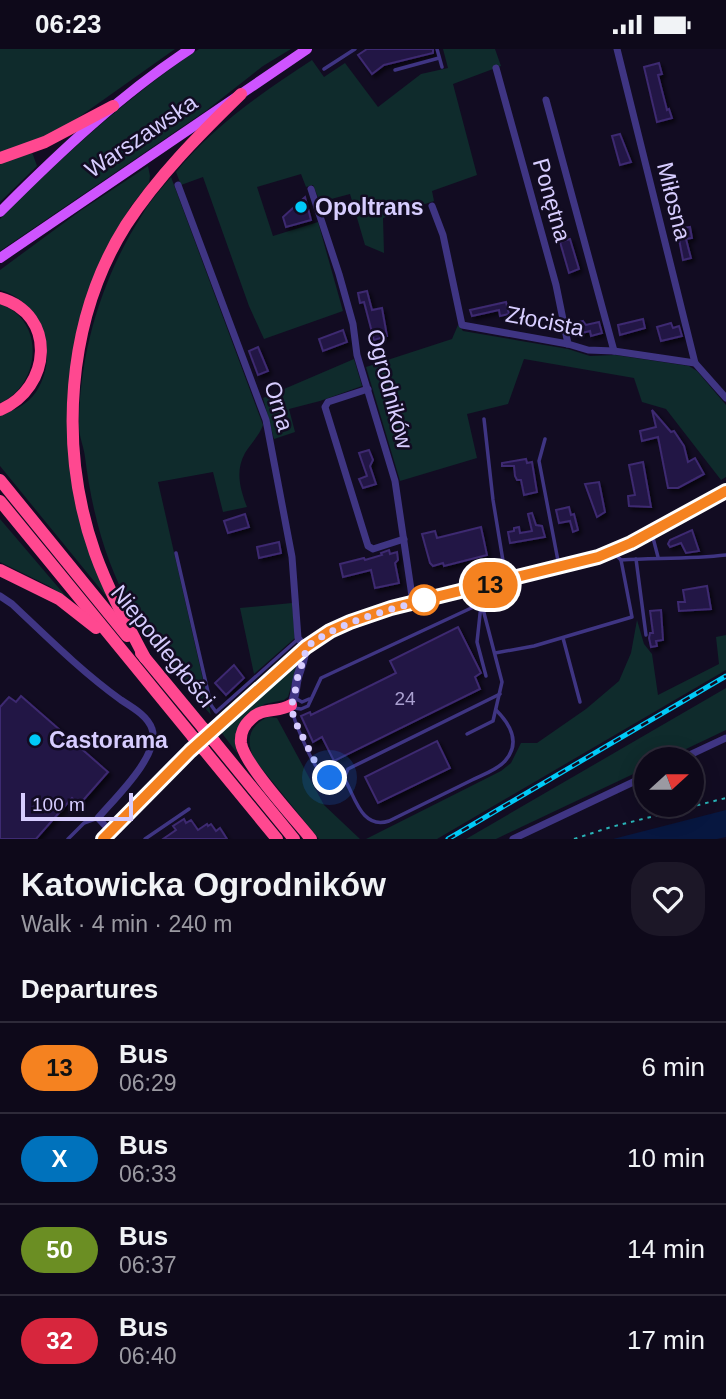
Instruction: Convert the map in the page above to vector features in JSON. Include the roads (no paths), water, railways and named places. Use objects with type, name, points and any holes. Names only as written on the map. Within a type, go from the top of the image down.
[{"type":"highway","points":[[145,658],[118,606],[95,552],[85,517],[73,441],[77,362],[94,292],[125,227],[186,148],[241,94]]},
{"type":"highway","points":[[0,158],[45,142],[113,106]]},
{"type":"highway","points":[[0,298],[20,308],[30,320],[38,334],[41,355],[40,367],[30,388],[21,398],[0,410]]},
{"type":"highway","name":"Niepodległości","points":[[0,480],[145,658],[198,732],[204,750],[277,839]]},
{"type":"highway","name":"Niepodległości","points":[[0,501],[116,643],[198,732],[214,741],[294,839]]},
{"type":"highway","points":[[0,570],[59,599],[116,643]]},
{"type":"highway","points":[[293,702],[283,709],[257,713],[243,729],[240,740],[248,760],[311,839]]},
{"type":"main road","name":"Warszawska","points":[[0,212],[79,135],[113,106],[190,49]]},
{"type":"main road","name":"Warszawska","points":[[0,258],[307,49]]},
{"type":"street","name":"Miłosna","points":[[617,49],[695,363]]},
{"type":"street","name":"Ponętna","points":[[496,68],[556,285],[568,344]]},
{"type":"street","points":[[547,100],[614,351]]},
{"type":"street","name":"Orna","points":[[178,185],[266,420],[292,557],[299,638]]},
{"type":"street","name":"Ogrodników","points":[[311,189],[339,274],[353,324],[358,355],[395,481],[413,603]]},
{"type":"street","name":"Złocista","points":[[432,206],[443,236],[462,325],[589,350],[695,363]]},
{"type":"street","points":[[695,363],[726,398]]},
{"type":"street","points":[[368,389],[328,402],[325,407],[368,546],[373,549],[404,539]]},
{"type":"street","points":[[103,839],[175,765],[306,647],[330,631],[350,622],[413,603],[559,568],[612,552],[726,491]]},
{"type":"street","points":[[0,596],[110,691],[145,717],[153,730],[152,745],[140,769],[98,818],[110,831]]},
{"type":"street","points":[[299,638],[306,647]]},
{"type":"street","points":[[293,702],[306,647]]},
{"type":"street","points":[[704,748],[726,738]]},
{"type":"street","points":[[513,839],[634,782]]},
{"type":"lane","points":[[324,69],[355,49]]},
{"type":"lane","points":[[437,49],[442,67]]},
{"type":"lane","points":[[395,70],[439,58]]},
{"type":"lane","points":[[484,419],[496,526],[506,581]]},
{"type":"lane","points":[[545,439],[538,461],[559,568]]},
{"type":"lane","points":[[651,532],[657,545],[658,558]]},
{"type":"lane","points":[[495,653],[563,638],[632,617],[621,560],[612,552]]},
{"type":"lane","points":[[176,553],[211,705],[216,712],[299,638]]},
{"type":"lane","points":[[621,560],[690,559],[726,555]]},
{"type":"lane","points":[[636,559],[646,635]]},
{"type":"lane","points":[[293,702],[296,709],[308,706],[321,678],[482,603],[536,573]]},
{"type":"lane","points":[[467,734],[494,721],[502,683],[478,587]]},
{"type":"lane","points":[[482,603],[477,642],[486,676]]},
{"type":"lane","points":[[563,638],[580,702]]},
{"type":"lane","points":[[344,778],[348,769],[500,694]]},
{"type":"lane","points":[[293,702],[309,699]]},
{"type":"lane","points":[[293,702],[294,719],[321,773],[330,778],[344,778]]},
{"type":"lane","points":[[344,778],[364,815],[378,823],[390,821],[506,760],[513,745],[512,731],[509,723],[496,710]]},
{"type":"lane","points":[[145,839],[190,809]]},
{"type":"lane","points":[[68,839],[84,823],[98,818]]},
{"type":"water","points":[[726,810],[726,837],[613,839],[704,817]]},
{"type":"railway","points":[[448,839],[726,676]]},
{"type":"place","name":"Opoltrans","points":[[301,207]]},
{"type":"place","name":"Castorama","points":[[35,740]]}]
